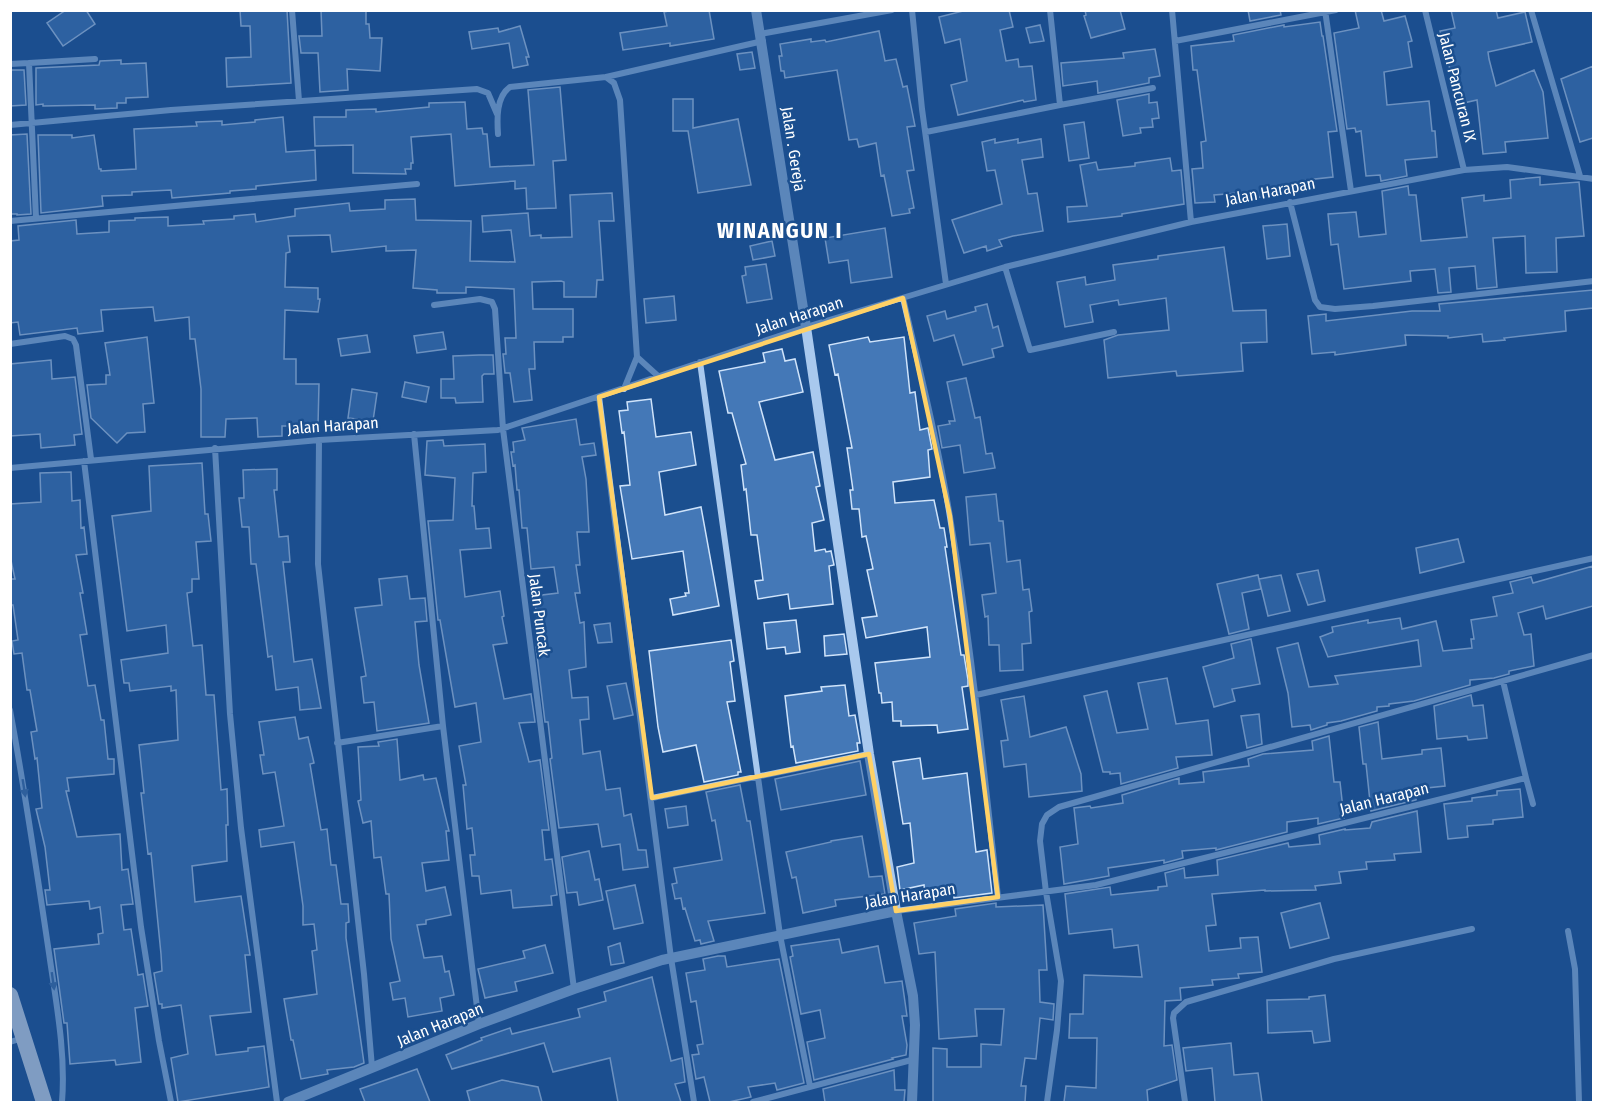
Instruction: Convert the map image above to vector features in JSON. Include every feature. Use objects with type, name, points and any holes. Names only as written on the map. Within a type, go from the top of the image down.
[{"type":"highway","points":[[10,995],[17,1040],[44,1102]]},
{"type":"street","points":[[292,10],[299,101]]},
{"type":"street","name":"Jalan . Gereja","points":[[756,10],[762,37],[869,754],[913,996],[915,1059],[912,1102]]},
{"type":"street","points":[[497,114],[505,90],[510,87],[606,77],[762,37],[892,10]]},
{"type":"street","points":[[912,10],[946,284]]},
{"type":"street","points":[[1050,10],[1060,105]]},
{"type":"street","points":[[1172,10],[1191,222]]},
{"type":"street","points":[[1175,41],[1336,10]]},
{"type":"street","name":"Jalan Pancuran IX","points":[[1425,10],[1464,170]]},
{"type":"street","points":[[1531,10],[1580,176]]},
{"type":"street","points":[[1325,11],[1351,191]]},
{"type":"street","points":[[10,64],[95,59]]},
{"type":"street","points":[[29,63],[36,218]]},
{"type":"street","points":[[606,77],[614,83],[620,100],[637,357],[624,389]]},
{"type":"street","points":[[926,132],[1153,88]]},
{"type":"street","points":[[10,125],[171,110],[477,89],[488,93],[497,114],[498,135]]},
{"type":"street","name":"Jalan Harapan","points":[[10,468],[215,448],[503,429],[806,327],[946,284],[1005,267],[1191,222],[1464,170],[1507,167],[1593,179]]},
{"type":"street","points":[[10,221],[417,184]]},
{"type":"street","points":[[1290,202],[1315,300],[1320,307],[1335,309],[1373,306],[1593,281]]},
{"type":"street","points":[[1005,267],[1030,350],[1114,332]]},
{"type":"street","points":[[903,298],[936,438],[950,516],[976,695],[998,897]]},
{"type":"street","name":"Jalan Puncak","points":[[434,305],[480,300],[492,302],[494,305],[503,429],[574,989]]},
{"type":"street","points":[[10,344],[65,336],[73,339],[76,345],[141,927],[171,1102]]},
{"type":"street","points":[[637,357],[657,376]]},
{"type":"street","points":[[700,362],[780,935],[810,1086]]},
{"type":"street","points":[[599,397],[671,958],[694,1102]]},
{"type":"street","points":[[414,434],[443,726],[480,1024]]},
{"type":"street","points":[[319,440],[318,564],[364,974],[372,1067]]},
{"type":"street","points":[[215,448],[227,683],[233,748],[245,866],[277,1102]]},
{"type":"street","points":[[976,695],[1593,558]]},
{"type":"street","points":[[1047,1102],[1061,981],[1040,841],[1042,824],[1047,814],[1059,807],[1593,655]]},
{"type":"street","points":[[1503,681],[1533,804]]},
{"type":"street","points":[[10,710],[38,875],[60,1033],[64,1086],[62,1102]]},
{"type":"street","points":[[337,743],[443,726]]},
{"type":"street","points":[[652,798],[869,754]]},
{"type":"street","name":"Jalan Harapan","points":[[288,1102],[480,1024],[574,989],[671,958],[896,911],[1096,885],[1130,878],[1526,778]]},
{"type":"street","points":[[1185,1102],[1173,1018],[1174,1013],[1186,1002],[1334,959],[1472,929]]},
{"type":"street","points":[[1568,931],[1575,969],[1579,1102]]},
{"type":"street","points":[[753,1102],[915,1059]]},
{"type":"highlighted area","points":[[903,298],[950,516],[998,897],[896,911],[869,754],[652,798],[599,397]]},
{"type":"building","points":[[66,10],[86,10],[95,24],[63,46],[47,23]]},
{"type":"building","points":[[240,10],[287,10],[291,83],[227,87],[226,58],[251,57],[250,26],[241,26]]},
{"type":"building","points":[[321,10],[366,10],[366,24],[369,24],[370,38],[382,38],[380,71],[347,69],[348,90],[320,92],[318,53],[301,53],[299,36],[322,36]]},
{"type":"building","points":[[709,10],[714,39],[623,50],[620,33],[667,26],[664,12]]},
{"type":"building","points":[[967,10],[1009,10],[1013,27],[1000,30],[1006,61],[1018,59],[1019,67],[1032,66],[1036,100],[1024,102],[1023,100],[958,115],[951,85],[967,81],[960,39],[945,43],[939,17]]},
{"type":"building","points":[[1085,10],[1120,10],[1125,29],[1091,38],[1084,16],[1086,15]]},
{"type":"building","points":[[1248,10],[1280,10],[1281,15],[1250,21]]},
{"type":"building","points":[[1355,10],[1381,10],[1384,21],[1405,16],[1412,41],[1408,42],[1412,67],[1384,72],[1387,105],[1429,101],[1437,157],[1405,160],[1407,176],[1381,181],[1380,175],[1366,176],[1361,131],[1356,132],[1355,128],[1347,129],[1334,33],[1359,28]]},
{"type":"building","points":[[1451,10],[1496,10],[1498,18],[1525,12],[1532,42],[1488,52],[1489,59],[1496,86],[1534,70],[1543,92],[1548,138],[1505,142],[1506,152],[1483,154],[1477,100],[1459,104],[1440,31],[1455,28]]},
{"type":"building","points":[[1320,22],[1337,131],[1328,132],[1333,177],[1306,180],[1307,188],[1287,190],[1287,194],[1253,198],[1252,192],[1214,195],[1215,202],[1195,203],[1192,169],[1203,168],[1201,142],[1206,141],[1197,70],[1193,70],[1191,46],[1234,41],[1233,35],[1284,25],[1284,27]]},
{"type":"building","points":[[1040,25],[1044,41],[1030,43],[1026,28]]},
{"type":"building","points":[[520,26],[529,57],[526,57],[528,65],[513,68],[509,43],[472,49],[469,32],[498,28],[499,32]]},
{"type":"building","points":[[879,31],[885,61],[896,59],[903,87],[907,86],[915,126],[907,127],[914,170],[907,171],[914,208],[909,209],[910,213],[892,216],[884,175],[881,176],[876,143],[859,147],[857,139],[849,140],[837,70],[785,78],[784,71],[781,71],[779,56],[782,56],[780,44],[811,39],[811,42],[825,40],[826,42]]},
{"type":"building","points":[[1155,49],[1160,76],[1149,78],[1149,83],[1098,93],[1097,81],[1063,86],[1061,63],[1124,58],[1123,53]]},
{"type":"building","points":[[752,52],[755,68],[740,70],[737,54]]},
{"type":"building","points":[[121,60],[121,64],[146,63],[148,97],[126,98],[126,103],[117,103],[117,108],[95,109],[95,105],[36,105],[36,68],[99,65],[100,61]]},
{"type":"building","points":[[1593,66],[1593,138],[1580,142],[1561,79]]},
{"type":"building","points":[[10,70],[24,70],[26,105],[10,106]]},
{"type":"building","points":[[560,87],[566,160],[553,161],[556,208],[527,209],[526,188],[515,189],[515,181],[455,186],[451,134],[411,137],[413,163],[411,163],[411,169],[405,169],[406,174],[353,173],[353,145],[315,146],[314,117],[346,117],[346,110],[376,109],[376,112],[429,107],[429,103],[465,102],[467,129],[482,128],[483,134],[487,134],[490,167],[534,165],[528,90]]},
{"type":"building","points":[[1149,94],[1149,103],[1157,102],[1159,118],[1152,119],[1153,127],[1140,128],[1141,133],[1123,136],[1117,100]]},
{"type":"building","points":[[673,99],[693,99],[693,128],[738,119],[751,185],[698,193],[688,131],[673,131]]},
{"type":"building","points":[[283,117],[286,152],[315,150],[316,180],[256,186],[256,189],[230,191],[230,193],[172,198],[171,190],[132,192],[132,195],[102,196],[103,206],[41,213],[38,135],[72,135],[72,138],[94,135],[101,171],[136,169],[134,129],[197,126],[196,122],[222,121],[222,125]]},
{"type":"building","points":[[1084,122],[1089,158],[1069,161],[1064,125]]},
{"type":"building","points":[[27,134],[31,214],[10,214],[10,135]]},
{"type":"building","points":[[995,139],[995,143],[1018,139],[1018,143],[1041,139],[1043,157],[1022,160],[1028,194],[1037,193],[1043,231],[999,240],[1002,246],[987,251],[986,246],[964,253],[952,220],[1002,204],[995,170],[987,171],[982,142]]},
{"type":"building","points":[[1170,158],[1172,171],[1181,170],[1184,204],[1122,214],[1122,216],[1068,222],[1067,207],[1087,206],[1080,165],[1096,162],[1098,170],[1135,166],[1135,163]]},
{"type":"building","points":[[1540,177],[1540,185],[1579,182],[1584,236],[1556,238],[1557,272],[1526,273],[1525,236],[1493,238],[1497,287],[1477,289],[1475,266],[1449,268],[1451,292],[1438,293],[1435,269],[1410,271],[1411,281],[1344,289],[1338,244],[1331,245],[1328,214],[1356,212],[1359,237],[1386,234],[1382,191],[1408,186],[1409,195],[1416,195],[1421,241],[1467,237],[1462,198],[1484,195],[1484,201],[1511,198],[1510,180]]},
{"type":"building","points":[[612,193],[614,221],[599,221],[603,280],[597,280],[596,297],[564,297],[564,282],[561,281],[532,282],[533,309],[573,309],[573,337],[563,337],[563,342],[534,342],[535,369],[529,369],[532,400],[514,402],[510,373],[505,373],[503,354],[506,354],[505,338],[516,338],[514,289],[466,287],[466,293],[437,293],[437,290],[413,288],[416,250],[386,251],[386,246],[332,252],[330,235],[288,236],[290,252],[286,253],[285,287],[318,288],[318,299],[320,299],[318,312],[285,310],[284,359],[296,359],[296,384],[319,384],[318,426],[282,426],[282,436],[258,437],[257,418],[226,419],[225,437],[201,437],[201,389],[195,339],[190,339],[189,317],[155,321],[153,307],[101,310],[103,331],[78,334],[77,328],[20,335],[18,322],[10,323],[10,241],[19,240],[18,226],[76,220],[77,234],[109,232],[109,221],[135,220],[135,218],[168,217],[168,226],[204,224],[203,221],[234,219],[234,216],[255,214],[256,222],[295,216],[295,209],[349,203],[350,211],[385,209],[385,200],[415,199],[416,220],[471,221],[470,261],[515,262],[511,230],[483,232],[482,216],[528,213],[530,236],[572,237],[570,195]]},
{"type":"building","points":[[1287,224],[1290,256],[1267,259],[1263,226]]},
{"type":"building","points":[[885,228],[892,277],[851,283],[848,260],[829,263],[825,238]]},
{"type":"building","points":[[772,241],[775,256],[753,260],[750,246]]},
{"type":"building","points":[[1224,247],[1233,311],[1266,310],[1267,342],[1241,343],[1243,371],[1177,376],[1176,371],[1108,378],[1104,340],[1118,335],[1169,330],[1166,298],[1119,305],[1118,300],[1090,305],[1093,322],[1065,327],[1057,282],[1085,277],[1086,285],[1115,280],[1113,265]]},
{"type":"building","points":[[766,264],[772,299],[747,303],[742,276],[746,275],[745,267]]},
{"type":"building","points":[[1593,290],[1593,308],[1565,311],[1566,331],[1483,342],[1482,334],[1448,338],[1448,336],[1405,335],[1406,345],[1335,355],[1335,352],[1312,354],[1308,316],[1326,314],[1326,321],[1412,311],[1440,311],[1439,304]]},
{"type":"building","points":[[674,296],[676,320],[646,323],[644,299]]},
{"type":"building","points":[[987,304],[993,328],[998,326],[1003,346],[992,349],[994,357],[963,365],[954,335],[934,341],[927,316],[945,311],[947,319],[976,311],[975,307]]},
{"type":"building","points":[[443,332],[446,349],[417,353],[414,336]]},
{"type":"building","points":[[367,335],[370,352],[341,356],[338,339]]},
{"type":"building","points":[[147,337],[154,403],[143,404],[145,432],[127,433],[117,443],[91,418],[87,385],[106,384],[106,375],[110,375],[105,343]]},
{"type":"building","points":[[868,337],[870,342],[904,337],[910,393],[915,392],[920,430],[928,428],[932,449],[928,450],[930,477],[893,482],[895,503],[934,500],[940,528],[944,528],[961,655],[964,655],[968,680],[968,686],[962,687],[968,729],[938,733],[937,725],[901,726],[901,721],[893,721],[892,702],[882,703],[881,693],[879,693],[875,663],[930,657],[927,627],[866,638],[862,618],[877,616],[867,570],[873,569],[866,536],[862,537],[859,509],[852,509],[850,490],[853,490],[847,448],[852,448],[838,374],[835,375],[829,345]]},
{"type":"building","points":[[782,349],[785,361],[795,359],[803,392],[759,402],[775,460],[813,452],[820,486],[816,487],[824,520],[812,523],[815,551],[825,549],[826,552],[831,551],[834,565],[829,566],[833,604],[790,609],[788,594],[758,599],[755,581],[763,580],[757,535],[751,535],[746,489],[744,490],[741,465],[746,464],[732,413],[728,413],[719,371],[765,362],[763,353]]},
{"type":"building","points":[[493,355],[494,374],[482,376],[483,402],[456,403],[455,398],[441,398],[441,379],[454,379],[453,356]]},
{"type":"building","points":[[51,360],[52,379],[75,377],[82,434],[74,435],[75,445],[41,448],[40,434],[10,436],[10,364]]},
{"type":"building","points":[[966,378],[975,418],[980,417],[986,454],[992,453],[995,468],[964,473],[960,445],[942,448],[938,426],[955,421],[947,382]]},
{"type":"building","points":[[405,382],[429,387],[426,402],[402,397]]},
{"type":"building","points":[[352,389],[377,393],[373,421],[348,418]]},
{"type":"building","points":[[651,399],[656,437],[691,432],[696,465],[659,472],[665,515],[701,507],[719,606],[673,615],[670,599],[686,596],[685,593],[689,593],[683,551],[632,559],[620,486],[630,485],[624,432],[622,433],[619,411],[628,410],[627,402]]},
{"type":"building","points":[[576,419],[580,445],[594,443],[596,455],[582,457],[586,479],[589,532],[577,532],[580,565],[576,565],[580,593],[575,593],[580,623],[584,622],[586,667],[569,670],[572,698],[588,697],[589,719],[580,720],[583,754],[600,751],[606,790],[620,788],[624,816],[631,814],[638,850],[646,850],[648,867],[623,870],[620,844],[602,847],[598,824],[559,828],[550,759],[552,758],[548,722],[545,722],[536,647],[541,646],[534,596],[558,593],[554,567],[531,569],[527,528],[522,528],[519,490],[517,490],[515,465],[513,466],[511,452],[514,452],[513,442],[525,440],[522,428]]},
{"type":"building","points":[[443,440],[444,446],[485,444],[486,472],[473,473],[472,506],[474,506],[476,529],[489,528],[491,548],[460,550],[465,597],[500,591],[507,643],[493,645],[504,699],[531,694],[535,722],[519,723],[529,762],[540,760],[549,830],[542,830],[545,860],[552,859],[557,895],[551,896],[552,905],[513,908],[511,890],[481,894],[479,876],[472,876],[470,855],[475,855],[472,828],[467,829],[463,785],[466,785],[459,746],[481,742],[476,703],[455,707],[440,620],[438,620],[428,521],[453,520],[455,478],[425,475],[427,441]]},
{"type":"building","points":[[202,463],[205,514],[208,514],[211,541],[196,542],[199,579],[192,579],[192,592],[187,593],[193,646],[202,645],[206,695],[214,695],[221,790],[227,789],[228,825],[226,825],[227,861],[192,866],[195,902],[241,896],[250,955],[245,955],[251,1012],[210,1016],[216,1055],[248,1051],[248,1048],[264,1046],[269,1087],[178,1102],[171,1058],[188,1054],[181,1005],[162,1008],[162,1004],[159,1004],[154,973],[162,971],[161,954],[151,853],[148,854],[141,793],[144,793],[139,745],[178,740],[176,690],[171,691],[171,686],[130,691],[129,683],[124,683],[121,660],[168,653],[166,625],[127,631],[112,516],[151,511],[149,466]]},
{"type":"building","points":[[277,469],[277,490],[274,490],[279,537],[288,536],[290,562],[283,562],[294,662],[312,659],[321,708],[300,710],[298,687],[276,690],[272,656],[268,657],[256,564],[251,564],[249,527],[242,527],[239,498],[244,498],[243,470]]},
{"type":"building","points":[[71,472],[72,501],[80,500],[81,528],[84,527],[87,554],[76,555],[87,634],[80,635],[88,686],[95,685],[101,720],[104,720],[108,759],[114,759],[114,774],[67,778],[69,791],[66,791],[77,837],[120,834],[122,870],[128,869],[133,904],[121,905],[124,930],[131,929],[138,975],[143,974],[148,1006],[135,1008],[141,1062],[116,1065],[115,1060],[70,1064],[67,1023],[64,1023],[54,949],[99,944],[98,934],[103,933],[100,907],[90,909],[89,901],[47,905],[45,890],[50,890],[45,847],[36,809],[42,808],[37,758],[35,759],[31,732],[37,731],[30,690],[27,690],[22,653],[14,654],[12,641],[18,640],[13,605],[10,605],[10,579],[15,579],[10,556],[10,504],[41,502],[40,473]]},
{"type":"building","points":[[996,494],[999,521],[1003,521],[1007,562],[1020,560],[1023,590],[1029,589],[1032,611],[1029,612],[1031,643],[1022,644],[1023,670],[1000,671],[999,645],[989,645],[988,616],[985,617],[982,595],[996,593],[990,543],[970,545],[966,497]]},
{"type":"building","points":[[1458,539],[1464,562],[1420,573],[1416,548]]},
{"type":"building","points":[[1593,566],[1593,606],[1546,619],[1543,606],[1518,613],[1524,635],[1531,634],[1534,666],[1509,671],[1509,674],[1494,678],[1470,680],[1470,685],[1414,701],[1377,707],[1377,711],[1327,723],[1327,725],[1311,730],[1310,725],[1292,727],[1288,693],[1277,648],[1298,643],[1309,687],[1338,684],[1335,676],[1421,666],[1418,640],[1328,657],[1320,637],[1333,632],[1332,627],[1368,620],[1368,623],[1400,618],[1402,629],[1436,621],[1443,651],[1472,648],[1471,639],[1474,639],[1471,620],[1497,616],[1493,597],[1513,593],[1510,582],[1531,577],[1533,583]]},
{"type":"building","points":[[1318,570],[1325,601],[1308,605],[1297,574]]},
{"type":"building","points":[[1258,575],[1261,589],[1242,593],[1249,629],[1229,634],[1217,584]]},
{"type":"building","points":[[1281,575],[1290,611],[1268,616],[1259,579]]},
{"type":"building","points":[[407,576],[410,599],[425,598],[427,621],[415,622],[419,665],[429,723],[377,731],[374,702],[364,703],[361,677],[366,676],[355,608],[382,605],[379,579]]},
{"type":"building","points":[[796,620],[800,652],[786,654],[785,647],[767,649],[764,623]]},
{"type":"building","points":[[610,623],[612,642],[598,643],[594,625]]},
{"type":"building","points":[[844,634],[847,654],[825,656],[824,636]]},
{"type":"building","points":[[1251,639],[1260,684],[1232,689],[1235,701],[1214,707],[1203,667],[1234,658],[1231,644]]},
{"type":"building","points":[[731,640],[734,661],[730,662],[735,701],[727,702],[741,772],[738,772],[738,775],[704,782],[696,745],[663,752],[649,651]]},
{"type":"building","points":[[1167,678],[1176,724],[1208,720],[1212,755],[1176,757],[1178,768],[1121,784],[1120,773],[1103,772],[1084,696],[1107,691],[1117,733],[1148,729],[1138,683]]},
{"type":"building","points":[[626,683],[633,715],[614,719],[607,686]]},
{"type":"building","points":[[845,685],[849,716],[855,715],[860,743],[857,743],[858,751],[796,763],[793,746],[791,747],[785,696],[822,691],[821,687]]},
{"type":"building","points":[[1471,695],[1473,706],[1483,705],[1487,738],[1468,740],[1467,736],[1437,739],[1434,706]]},
{"type":"building","points":[[1024,696],[1030,737],[1066,727],[1081,774],[1082,791],[1029,797],[1026,764],[1004,767],[1001,741],[1008,740],[1001,700]]},
{"type":"building","points":[[1259,714],[1262,744],[1247,748],[1241,716]]},
{"type":"building","points":[[295,717],[299,739],[308,737],[314,763],[310,764],[321,830],[327,829],[331,865],[336,865],[341,904],[348,904],[349,922],[346,923],[346,938],[364,1063],[354,1067],[327,1070],[328,1074],[301,1079],[284,999],[317,994],[312,951],[317,950],[314,924],[303,925],[303,906],[294,842],[261,847],[259,830],[284,826],[275,772],[263,774],[260,755],[264,755],[259,722]]},
{"type":"building","points":[[1378,722],[1382,759],[1422,754],[1422,750],[1441,748],[1445,786],[1417,789],[1416,800],[1371,811],[1359,727]]},
{"type":"building","points":[[1329,736],[1334,782],[1340,782],[1344,818],[1318,824],[1318,818],[1287,822],[1287,832],[1216,850],[1216,848],[1182,851],[1183,858],[1164,863],[1164,860],[1108,868],[1109,876],[1064,884],[1060,847],[1078,844],[1074,808],[1123,803],[1122,795],[1179,778],[1179,784],[1204,782],[1203,772],[1249,766],[1248,759],[1263,754],[1313,750],[1312,741]]},
{"type":"building","points":[[397,739],[400,780],[423,775],[424,780],[436,778],[449,831],[446,831],[449,860],[422,863],[426,891],[445,887],[451,915],[426,920],[426,924],[417,925],[424,958],[442,956],[445,972],[449,971],[454,995],[440,998],[442,1011],[408,1017],[405,998],[393,1000],[390,983],[400,981],[391,939],[389,894],[386,894],[381,857],[374,858],[371,821],[363,823],[358,801],[361,800],[358,747],[379,746],[378,742]]},
{"type":"building","points":[[920,758],[923,779],[967,773],[976,852],[987,850],[992,893],[954,898],[953,891],[925,894],[924,885],[900,890],[897,867],[914,863],[910,823],[903,824],[893,762]]},
{"type":"building","points":[[860,761],[866,795],[781,810],[775,779]]},
{"type":"building","points":[[740,785],[747,821],[750,821],[765,913],[708,921],[714,941],[701,944],[700,940],[695,941],[681,898],[675,899],[672,884],[677,883],[674,868],[722,860],[715,820],[712,821],[706,792]]},
{"type":"building","points":[[1520,789],[1523,817],[1493,820],[1493,824],[1467,826],[1468,837],[1448,839],[1444,804],[1497,795],[1497,791]]},
{"type":"building","points":[[686,806],[688,825],[668,828],[665,809]]},
{"type":"building","points":[[1417,811],[1421,852],[1394,854],[1395,860],[1366,862],[1367,869],[1339,872],[1341,883],[1315,886],[1316,890],[1265,890],[1212,894],[1216,925],[1206,926],[1209,951],[1241,948],[1240,938],[1258,937],[1262,972],[1238,974],[1239,978],[1212,980],[1213,985],[1180,988],[1181,1000],[1165,1001],[1164,1046],[1172,1045],[1177,1080],[1147,1090],[1148,1102],[1064,1102],[1066,1086],[1096,1088],[1097,1038],[1069,1038],[1070,1014],[1083,1014],[1084,975],[1142,977],[1138,945],[1114,948],[1112,929],[1069,934],[1065,894],[1110,887],[1111,895],[1158,890],[1158,887],[1167,886],[1165,873],[1184,868],[1185,878],[1218,875],[1217,860],[1288,843],[1289,847],[1320,844],[1319,835],[1345,829],[1370,828],[1372,822]]},
{"type":"building","points":[[862,836],[869,877],[882,876],[885,894],[835,900],[836,906],[803,913],[796,877],[792,878],[786,852]]},
{"type":"building","points":[[589,851],[595,880],[599,879],[603,900],[579,905],[577,892],[567,893],[562,857]]},
{"type":"building","points":[[635,885],[643,923],[614,929],[606,891]]},
{"type":"building","points":[[996,903],[996,907],[1043,905],[1047,970],[1039,970],[1040,1002],[1054,1004],[1053,1020],[1040,1018],[1036,1059],[1025,1058],[1021,1086],[1026,1086],[1025,1102],[933,1102],[933,1048],[947,1049],[947,1067],[981,1067],[981,1044],[1001,1045],[1004,1009],[975,1009],[977,1036],[939,1039],[935,952],[919,954],[914,923],[956,916],[955,909]]},
{"type":"building","points":[[1320,903],[1329,938],[1290,948],[1281,913]]},
{"type":"building","points":[[839,939],[842,953],[878,946],[885,983],[902,981],[907,1016],[902,1016],[907,1045],[906,1055],[814,1080],[807,1042],[825,1038],[820,1010],[801,1014],[790,957],[793,956],[791,946]]},
{"type":"building","points":[[620,943],[624,963],[611,965],[608,947]]},
{"type":"building","points":[[545,945],[553,973],[515,982],[517,991],[485,998],[478,969],[525,958],[523,951]]},
{"type":"building","points":[[725,956],[727,967],[779,959],[804,1083],[777,1090],[775,1083],[748,1087],[751,1097],[729,1102],[710,1102],[704,1077],[696,1079],[692,1055],[699,1054],[697,1045],[703,1044],[696,1001],[691,1002],[686,973],[705,970],[703,959]]},
{"type":"building","points":[[652,977],[671,1061],[682,1058],[685,1082],[675,1084],[681,1102],[618,1102],[610,1058],[553,1072],[544,1043],[452,1069],[446,1055],[482,1040],[481,1038],[510,1028],[512,1034],[580,1017],[578,1009],[606,1001],[604,992]]},
{"type":"building","points":[[1325,995],[1330,1041],[1314,1043],[1312,1031],[1268,1033],[1267,1000],[1309,999],[1309,997]]},
{"type":"building","points":[[1231,1043],[1234,1075],[1258,1073],[1262,1102],[1215,1102],[1212,1068],[1186,1071],[1183,1048]]},
{"type":"building","points":[[417,1069],[430,1102],[365,1102],[360,1089]]},
{"type":"building","points":[[894,1070],[895,1090],[905,1090],[904,1102],[825,1102],[823,1089]]},
{"type":"building","points":[[502,1080],[538,1087],[542,1102],[470,1102],[467,1091]]},
{"type":"district","name":"WINANGUN I","points":[[780,230]]}]
